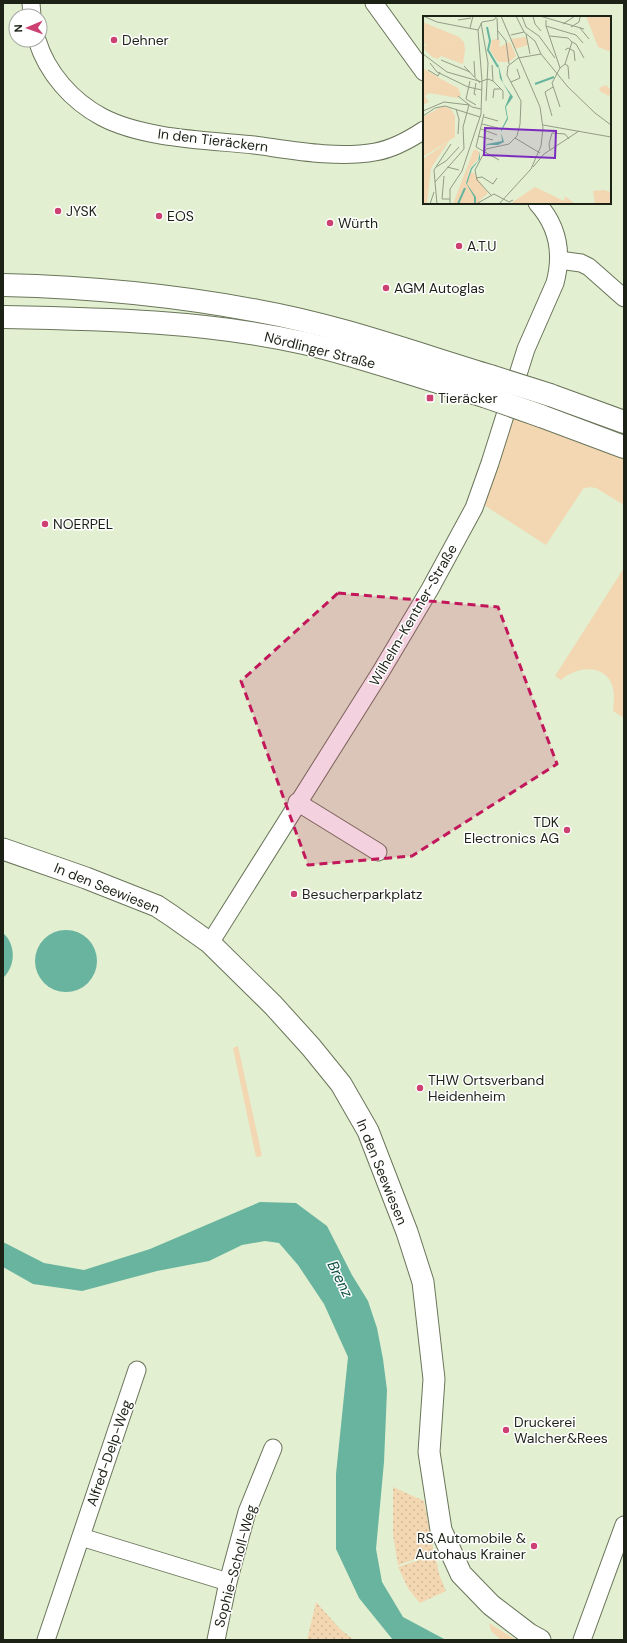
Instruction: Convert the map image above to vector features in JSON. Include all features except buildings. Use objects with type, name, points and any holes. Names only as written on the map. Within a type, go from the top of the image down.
[{"type":"main road","name":"Nördlinger Straße","points":[[3,285],[100,290],[173,297],[259,311],[361,336],[550,395],[624,422]]},
{"type":"main road","name":"Nördlinger Straße","points":[[3,317],[78,318],[203,327],[303,342],[484,396],[624,448]]},
{"type":"street","points":[[374,3],[423,71]]},
{"type":"street","name":"In den Tieräckern","points":[[41,48],[46,62],[55,76],[74,97],[101,117],[133,129],[166,135],[267,147],[347,154],[375,152],[388,149],[411,139],[423,131]]},
{"type":"street","name":"Wilhelm-Kentner-Straße","points":[[210,943],[297,802],[380,673],[426,596],[474,508],[490,464],[526,349],[555,283],[559,260],[559,248],[551,222],[538,204]]},
{"type":"street","points":[[559,260],[582,263],[624,298]]},
{"type":"street","points":[[297,802],[378,852]]},
{"type":"street","name":"In den Seewiesen","points":[[3,849],[86,878],[157,906],[210,943],[273,1005],[311,1047],[341,1084],[368,1131],[407,1232],[423,1282],[434,1379],[429,1452],[441,1530],[461,1574],[491,1605],[529,1634],[540,1640]]},
{"type":"street","name":"Alfred-Delp-Weg","points":[[46,1640],[137,1370]]},
{"type":"street","name":"Sophie-Scholl-Weg","points":[[216,1640],[228,1582],[247,1512],[273,1448]]},
{"type":"street","points":[[582,1640],[624,1525]]},
{"type":"street","points":[[81,1537],[228,1582]]},
{"type":"highlighted area","points":[[338,593],[498,607],[557,764],[412,856],[308,865],[241,681]]},
{"type":"shaded area","points":[[511,415],[624,455],[624,505],[596,488],[589,487],[583,489],[546,545],[484,505]]},
{"type":"shaded area","points":[[624,568],[624,718],[613,711],[613,688],[608,678],[603,673],[589,669],[574,672],[561,680],[555,676]]},
{"type":"shaded area","points":[[238,1046],[262,1156],[256,1157],[233,1048]]},
{"type":"shaded area","points":[[393,1487],[424,1501],[434,1553],[398,1565],[393,1535]]},
{"type":"shaded area","points":[[435,1555],[439,1574],[446,1591],[420,1603],[409,1590],[398,1567]]},
{"type":"shaded area","points":[[316,1602],[341,1630],[354,1640],[307,1640]]},
{"type":"shaded area","points":[[489,1623],[516,1640],[501,1640],[491,1631]]},
{"type":"water","points":[[66,930],[78,932],[88,939],[95,949],[97,961],[95,973],[88,983],[78,990],[66,992],[54,990],[44,983],[37,973],[35,961],[37,949],[44,939],[54,932]]},
{"type":"water","points":[[3,933],[10,943],[13,955],[10,967],[3,978]]},
{"type":"water","name":"Brenz","points":[[260,1202],[296,1203],[327,1226],[352,1275],[368,1301],[377,1328],[387,1390],[384,1462],[376,1549],[382,1582],[403,1617],[446,1640],[393,1640],[359,1598],[336,1549],[336,1474],[348,1357],[324,1304],[298,1265],[279,1243],[265,1241],[242,1245],[209,1261],[157,1271],[82,1291],[33,1284],[3,1267],[3,1242],[44,1263],[84,1270],[150,1249]]},
{"type":"place","name":"Dehner","points":[[114,40]]},
{"type":"place","name":"JYSK","points":[[58,211]]},
{"type":"place","name":"EOS","points":[[159,216]]},
{"type":"place","name":"Würth","points":[[330,223]]},
{"type":"place","name":"A.T.U","points":[[459,246]]},
{"type":"place","name":"AGM Autoglas","points":[[386,288]]},
{"type":"place","name":"Tieräcker","points":[[430,398]]},
{"type":"place","name":"NOERPEL","points":[[45,524]]},
{"type":"place","name":"TDK Electronics AG","points":[[567,830]]},
{"type":"place","name":"Besucherparkplatz","points":[[294,894]]},
{"type":"place","name":"THW Ortsverband Heidenheim","points":[[420,1088]]},
{"type":"place","name":"Druckerei Walcher&Rees","points":[[506,1430]]},
{"type":"place","name":"RS Automobile & Autohaus Krainer","points":[[534,1546]]}]
